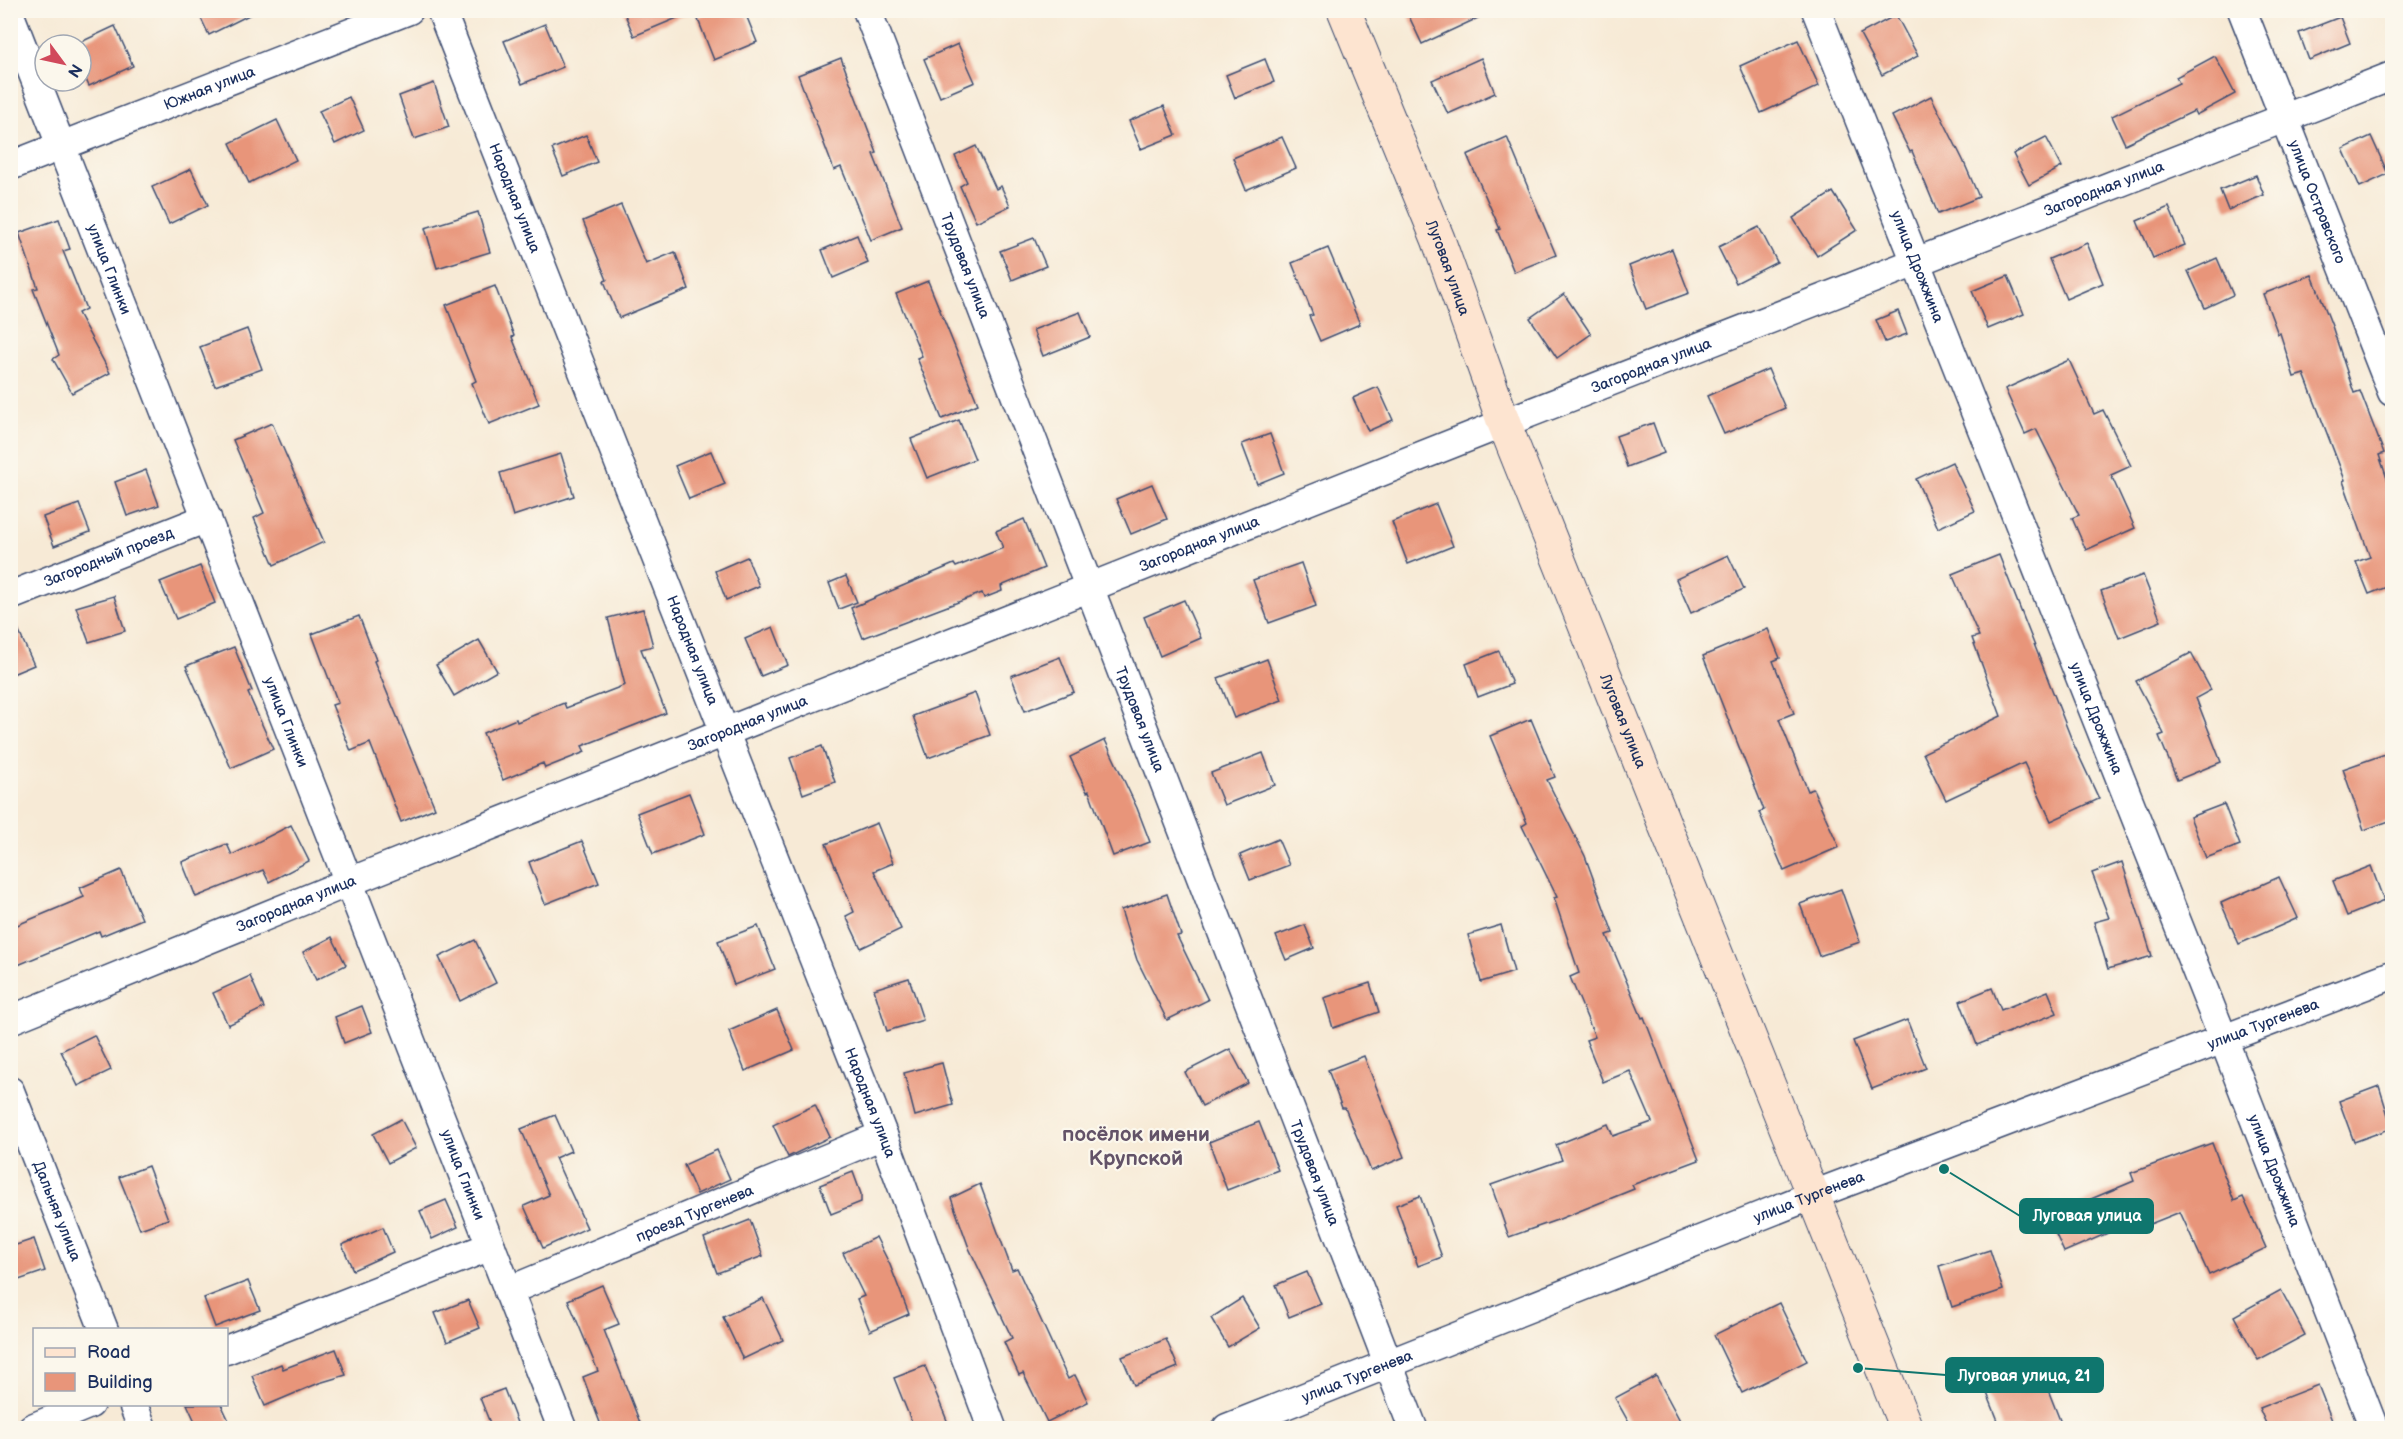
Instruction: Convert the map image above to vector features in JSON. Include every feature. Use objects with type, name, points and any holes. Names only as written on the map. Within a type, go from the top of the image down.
[{"type":"street","name":"Южная улица","points":[[10,166],[409,10]]},
{"type":"street","name":"Народная улица","points":[[441,10],[883,1135],[992,1428]]},
{"type":"street","name":"Трудовая улица","points":[[867,10],[1413,1428]]},
{"type":"street","name":"Луговая улица","points":[[1344,10],[1438,239],[1504,423],[1906,1428]]},
{"type":"street","name":"улица Дрожжина","points":[[1816,10],[2223,1038],[2374,1428]]},
{"type":"street","name":"улица Островского","points":[[2242,10],[2392,392]]},
{"type":"street","name":"улица Глинки","points":[[10,15],[562,1428]]},
{"type":"street","name":"Загородная улица","points":[[10,1020],[349,882],[1504,423],[2392,76]]},
{"type":"street","name":"Загородный проезд","points":[[10,596],[207,518]]},
{"type":"street","name":"улица Тургенева","points":[[1227,1428],[1813,1195],[2392,975]]},
{"type":"street","name":"Дальняя улица","points":[[10,1091],[104,1328]]},
{"type":"street","name":"проезд Тургенева","points":[[508,1291],[883,1135]]},
{"type":"street","points":[[228,1349],[491,1246]]},
{"type":"street","points":[[32,1428],[85,1406]]},
{"type":"street","points":[[134,1406],[142,1428]]},
{"type":"building","points":[[197,10],[259,10],[209,35]]},
{"type":"building","points":[[623,10],[694,10],[694,11],[634,36]]},
{"type":"building","points":[[713,10],[744,10],[757,42],[714,60],[697,17]]},
{"type":"building","points":[[1406,10],[1495,10],[1422,44]]},
{"type":"building","points":[[1896,15],[1918,56],[1882,75],[1860,34]]},
{"type":"building","points":[[2340,17],[2350,43],[2309,60],[2299,33]]},
{"type":"building","points":[[545,24],[563,67],[522,84],[504,41]]},
{"type":"building","points":[[115,26],[133,66],[93,84],[93,36]]},
{"type":"building","points":[[1798,40],[1819,86],[1761,113],[1740,66]]},
{"type":"building","points":[[958,44],[975,82],[940,97],[924,59]]},
{"type":"building","points":[[2215,56],[2235,94],[2196,115],[2194,111],[2125,144],[2112,116],[2179,83],[2176,77]]},
{"type":"building","points":[[841,58],[877,153],[873,154],[902,227],[871,240],[841,167],[834,170],[798,75]]},
{"type":"building","points":[[1481,58],[1495,93],[1448,114],[1432,80]]},
{"type":"building","points":[[1265,59],[1274,82],[1235,98],[1226,75]]},
{"type":"building","points":[[434,83],[449,127],[414,139],[399,96]]},
{"type":"building","points":[[1931,96],[1979,197],[1938,214],[1912,151],[1910,152],[1892,116]]},
{"type":"building","points":[[349,97],[364,130],[335,144],[319,111]]},
{"type":"building","points":[[1164,106],[1176,135],[1141,149],[1129,121]]},
{"type":"building","points":[[277,120],[296,160],[249,183],[230,143]]},
{"type":"building","points":[[586,135],[597,162],[563,176],[552,149]]},
{"type":"building","points":[[2371,136],[2388,174],[2360,187],[2343,149]]},
{"type":"building","points":[[1282,137],[1296,168],[1246,190],[1233,158]]},
{"type":"building","points":[[1507,137],[1556,255],[1514,272],[1497,230],[1500,229],[1467,155]]},
{"type":"building","points":[[2046,137],[2062,167],[2029,185],[2013,154]]},
{"type":"building","points":[[976,146],[996,189],[1001,186],[1010,206],[976,222],[960,186],[967,182],[955,156]]},
{"type":"building","points":[[191,169],[208,205],[169,224],[152,187]]},
{"type":"building","points":[[2256,175],[2264,195],[2228,210],[2220,190]]},
{"type":"building","points":[[1833,192],[1857,230],[1817,256],[1793,218]]},
{"type":"building","points":[[621,205],[646,264],[675,252],[689,289],[619,318],[604,281],[607,280],[583,221]]},
{"type":"building","points":[[2169,207],[2185,245],[2153,258],[2137,221]]},
{"type":"building","points":[[478,212],[490,252],[437,268],[425,228]]},
{"type":"building","points":[[59,219],[70,249],[63,251],[86,309],[78,313],[110,373],[72,393],[53,359],[59,355],[33,289],[38,288],[19,233]]},
{"type":"building","points":[[1759,227],[1777,262],[1736,283],[1718,247]]},
{"type":"building","points":[[857,235],[868,263],[833,278],[822,250]]},
{"type":"building","points":[[1034,238],[1046,266],[1012,280],[1000,251]]},
{"type":"building","points":[[2087,243],[2103,283],[2066,299],[2049,259]]},
{"type":"building","points":[[1328,248],[1360,324],[1320,341],[1309,316],[1313,315],[1292,263]]},
{"type":"building","points":[[1672,249],[1689,293],[1646,309],[1629,266]]},
{"type":"building","points":[[2217,258],[2233,295],[2205,308],[2188,271]]},
{"type":"building","points":[[2312,275],[2354,393],[2360,391],[2384,453],[2379,455],[2392,493],[2392,585],[2369,594],[2356,562],[2370,557],[2343,481],[2345,480],[2304,374],[2294,377],[2280,333],[2278,334],[2263,294]]},
{"type":"building","points":[[2008,276],[2024,314],[1988,329],[1972,291]]},
{"type":"building","points":[[928,281],[978,404],[942,419],[917,358],[922,356],[896,294]]},
{"type":"building","points":[[495,286],[514,336],[512,337],[539,404],[489,424],[472,383],[476,381],[446,305]]},
{"type":"building","points":[[1564,294],[1591,334],[1557,358],[1530,318]]},
{"type":"building","points":[[1898,311],[1907,334],[1885,342],[1876,320]]},
{"type":"building","points":[[1080,312],[1090,337],[1043,356],[1033,330]]},
{"type":"building","points":[[247,329],[262,369],[215,386],[200,347]]},
{"type":"building","points":[[2069,360],[2094,414],[2103,410],[2131,466],[2111,475],[2135,528],[2086,550],[2072,518],[2079,515],[2036,429],[2025,434],[2005,389]]},
{"type":"building","points":[[1768,369],[1785,408],[1724,434],[1707,396]]},
{"type":"building","points":[[1378,387],[1393,420],[1368,431],[1353,398]]},
{"type":"building","points":[[959,420],[975,459],[927,478],[911,439]]},
{"type":"building","points":[[272,423],[324,542],[274,565],[254,518],[264,513],[233,440]]},
{"type":"building","points":[[1653,423],[1664,453],[1627,467],[1616,436]]},
{"type":"building","points":[[1270,434],[1284,473],[1257,484],[1242,444]]},
{"type":"building","points":[[711,451],[725,484],[689,499],[675,466]]},
{"type":"building","points":[[561,454],[574,496],[513,516],[500,473]]},
{"type":"building","points":[[1952,462],[1975,511],[1938,528],[1916,479]]},
{"type":"building","points":[[146,470],[159,505],[127,516],[115,482]]},
{"type":"building","points":[[1152,484],[1167,519],[1131,534],[1116,499]]},
{"type":"building","points":[[79,504],[90,532],[54,546],[43,517]]},
{"type":"building","points":[[1436,504],[1453,546],[1408,564],[1392,522]]},
{"type":"building","points":[[1024,519],[1044,568],[1001,586],[1002,591],[984,598],[982,593],[863,638],[851,608],[954,564],[956,567],[1003,548],[996,531]]},
{"type":"building","points":[[1728,555],[1744,589],[1691,613],[1676,579]]},
{"type":"building","points":[[1999,555],[2073,743],[2099,799],[2051,821],[2024,763],[1946,800],[1923,753],[2001,716],[1972,638],[1979,636],[1952,574]]},
{"type":"building","points":[[747,557],[759,586],[726,600],[715,571]]},
{"type":"building","points":[[1301,563],[1316,606],[1269,623],[1253,580]]},
{"type":"building","points":[[200,566],[215,603],[176,619],[160,582]]},
{"type":"building","points":[[2143,575],[2161,621],[2119,638],[2101,591]]},
{"type":"building","points":[[846,576],[857,602],[839,609],[829,583]]},
{"type":"building","points":[[114,596],[125,631],[89,642],[76,607]]},
{"type":"building","points":[[1184,600],[1201,638],[1160,656],[1144,617]]},
{"type":"building","points":[[643,609],[653,646],[641,649],[666,713],[582,746],[585,752],[545,768],[543,763],[503,780],[483,733],[564,703],[566,708],[625,685],[608,618]]},
{"type":"building","points":[[10,612],[34,665],[10,675]]},
{"type":"building","points":[[359,616],[376,660],[374,661],[435,808],[401,822],[370,743],[351,751],[332,705],[338,703],[312,634]]},
{"type":"building","points":[[773,627],[788,665],[761,676],[745,639]]},
{"type":"building","points":[[1768,629],[1780,658],[1773,661],[1794,713],[1779,719],[1808,791],[1813,789],[1839,847],[1784,871],[1759,812],[1764,810],[1703,656]]},
{"type":"building","points":[[479,640],[497,671],[454,696],[436,665]]},
{"type":"building","points":[[234,647],[252,691],[248,693],[273,749],[231,768],[186,666]]},
{"type":"building","points":[[1499,651],[1512,684],[1478,697],[1466,664]]},
{"type":"building","points":[[2191,653],[2211,690],[2196,698],[2221,762],[2177,780],[2159,736],[2164,734],[2136,681]]},
{"type":"building","points":[[1060,657],[1074,692],[1025,711],[1011,676]]},
{"type":"building","points":[[1267,659],[1282,700],[1234,718],[1218,678]]},
{"type":"building","points":[[975,693],[990,735],[928,758],[913,716]]},
{"type":"building","points":[[1531,719],[1555,777],[1547,780],[1585,856],[1613,933],[1607,935],[1642,1018],[1644,1017],[1699,1160],[1632,1185],[1634,1189],[1509,1237],[1491,1185],[1562,1160],[1556,1145],[1608,1124],[1613,1136],[1652,1122],[1630,1071],[1603,1082],[1586,1040],[1595,1037],[1570,977],[1579,973],[1554,898],[1557,897],[1522,826],[1527,823],[1490,736]]},
{"type":"building","points":[[1105,740],[1137,808],[1150,842],[1113,856],[1089,791],[1087,792],[1070,757]]},
{"type":"building","points":[[822,746],[835,782],[803,794],[790,758]]},
{"type":"building","points":[[1263,753],[1275,785],[1224,805],[1211,773]]},
{"type":"building","points":[[2388,753],[2392,766],[2392,820],[2364,830],[2343,769]]},
{"type":"building","points":[[689,793],[705,834],[653,854],[637,813]]},
{"type":"building","points":[[2224,804],[2240,845],[2206,858],[2190,817]]},
{"type":"building","points":[[877,823],[893,863],[874,871],[901,929],[861,948],[846,916],[854,912],[826,844]]},
{"type":"building","points":[[291,825],[309,861],[269,882],[263,870],[196,897],[182,862],[227,844],[232,855]]},
{"type":"building","points":[[1278,839],[1289,865],[1250,880],[1240,855]]},
{"type":"building","points":[[582,841],[599,883],[545,904],[529,862]]},
{"type":"building","points":[[2122,862],[2152,956],[2108,969],[2094,922],[2109,918],[2092,873]]},
{"type":"building","points":[[2371,866],[2384,901],[2347,916],[2333,881]]},
{"type":"building","points":[[121,870],[142,919],[101,936],[99,931],[18,965],[10,948],[10,928],[84,897],[80,888]]},
{"type":"building","points":[[2279,877],[2298,918],[2239,944],[2221,903]]},
{"type":"building","points":[[1841,889],[1860,942],[1819,956],[1800,904]]},
{"type":"building","points":[[1167,894],[1181,935],[1177,936],[1208,1000],[1167,1020],[1137,960],[1121,910]]},
{"type":"building","points":[[1305,925],[1314,948],[1286,960],[1276,936]]},
{"type":"building","points":[[1501,925],[1514,972],[1481,982],[1468,935]]},
{"type":"building","points":[[758,926],[775,969],[734,985],[718,941]]},
{"type":"building","points":[[332,937],[346,965],[316,980],[303,952]]},
{"type":"building","points":[[475,940],[496,983],[460,1001],[439,957]]},
{"type":"building","points":[[250,976],[264,1008],[228,1025],[213,993]]},
{"type":"building","points":[[909,978],[923,1020],[887,1031],[874,989]]},
{"type":"building","points":[[1370,983],[1379,1012],[1333,1028],[1324,998]]},
{"type":"building","points":[[1992,988],[2001,1010],[2048,991],[2057,1013],[1977,1045],[1960,1001]]},
{"type":"building","points":[[362,1006],[372,1032],[344,1043],[335,1017]]},
{"type":"building","points":[[777,1010],[794,1050],[745,1071],[729,1031]]},
{"type":"building","points":[[1907,1020],[1926,1068],[1872,1089],[1853,1041]]},
{"type":"building","points":[[94,1035],[111,1070],[78,1086],[61,1051]]},
{"type":"building","points":[[1230,1049],[1248,1083],[1202,1106],[1185,1072]]},
{"type":"building","points":[[1364,1056],[1404,1157],[1371,1171],[1345,1108],[1342,1108],[1328,1070]]},
{"type":"building","points":[[942,1063],[953,1105],[915,1116],[904,1073]]},
{"type":"building","points":[[2379,1086],[2392,1128],[2354,1142],[2339,1101]]},
{"type":"building","points":[[815,1105],[830,1137],[788,1157],[773,1125]]},
{"type":"building","points":[[555,1115],[571,1151],[555,1158],[587,1228],[543,1248],[524,1206],[549,1195],[521,1129]]},
{"type":"building","points":[[401,1119],[416,1148],[388,1163],[373,1134]]},
{"type":"building","points":[[1259,1122],[1278,1170],[1227,1190],[1209,1142]]},
{"type":"building","points":[[2212,1143],[2234,1201],[2243,1197],[2266,1248],[2209,1275],[2180,1212],[2150,1224],[2147,1216],[2064,1252],[2048,1217],[2134,1181],[2131,1173]]},
{"type":"building","points":[[717,1150],[730,1179],[697,1194],[684,1165]]},
{"type":"building","points":[[148,1166],[168,1219],[140,1229],[119,1177]]},
{"type":"building","points":[[853,1172],[861,1194],[861,1202],[831,1214],[820,1185]]},
{"type":"building","points":[[980,1184],[1012,1270],[1017,1268],[1068,1379],[1075,1375],[1088,1402],[1047,1422],[1023,1373],[1019,1375],[1004,1342],[1012,1338],[969,1248],[951,1198]]},
{"type":"building","points":[[1420,1196],[1442,1257],[1418,1266],[1396,1205]]},
{"type":"building","points":[[446,1200],[458,1227],[432,1239],[420,1211]]},
{"type":"building","points":[[750,1220],[763,1256],[717,1273],[704,1238]]},
{"type":"building","points":[[383,1227],[393,1252],[353,1270],[342,1245]]},
{"type":"building","points":[[876,1237],[890,1265],[909,1314],[870,1331],[857,1299],[864,1296],[843,1253]]},
{"type":"building","points":[[34,1239],[45,1271],[10,1283],[10,1247]]},
{"type":"building","points":[[1990,1250],[2003,1290],[1952,1307],[1939,1266]]},
{"type":"building","points":[[1307,1272],[1321,1304],[1289,1317],[1276,1285]]},
{"type":"building","points":[[248,1281],[260,1310],[215,1327],[204,1298]]},
{"type":"building","points":[[602,1285],[619,1324],[604,1330],[642,1428],[602,1428],[583,1377],[598,1371],[568,1300]]},
{"type":"building","points":[[2281,1290],[2305,1335],[2258,1360],[2234,1316]]},
{"type":"building","points":[[763,1298],[783,1340],[743,1359],[723,1317]]},
{"type":"building","points":[[1242,1298],[1260,1328],[1228,1347],[1211,1318]]},
{"type":"building","points":[[468,1300],[480,1328],[447,1342],[435,1313]]},
{"type":"building","points":[[1779,1303],[1807,1361],[1742,1393],[1714,1335]]},
{"type":"building","points":[[1166,1339],[1178,1367],[1134,1385],[1122,1357]]},
{"type":"building","points":[[336,1349],[346,1375],[319,1383],[265,1406],[252,1376],[281,1364],[283,1369]]},
{"type":"building","points":[[925,1366],[950,1428],[914,1428],[894,1378]]},
{"type":"building","points":[[2039,1367],[2063,1428],[2001,1428],[1985,1388]]},
{"type":"building","points":[[1656,1376],[1684,1428],[1632,1428],[1615,1398]]},
{"type":"building","points":[[2318,1385],[2333,1423],[2321,1428],[2268,1428],[2259,1408]]},
{"type":"building","points":[[504,1389],[519,1428],[492,1428],[480,1398]]},
{"type":"building","points":[[188,1406],[222,1406],[230,1423],[219,1428],[198,1428]]},
{"type":"place","name":"Луговая улица","points":[[1944,1169]]},
{"type":"place","name":"Луговая улица, 21","points":[[1858,1368]]},
{"type":"district","name":"посёлок имени Крупской","points":[[1136,1146]]}]
